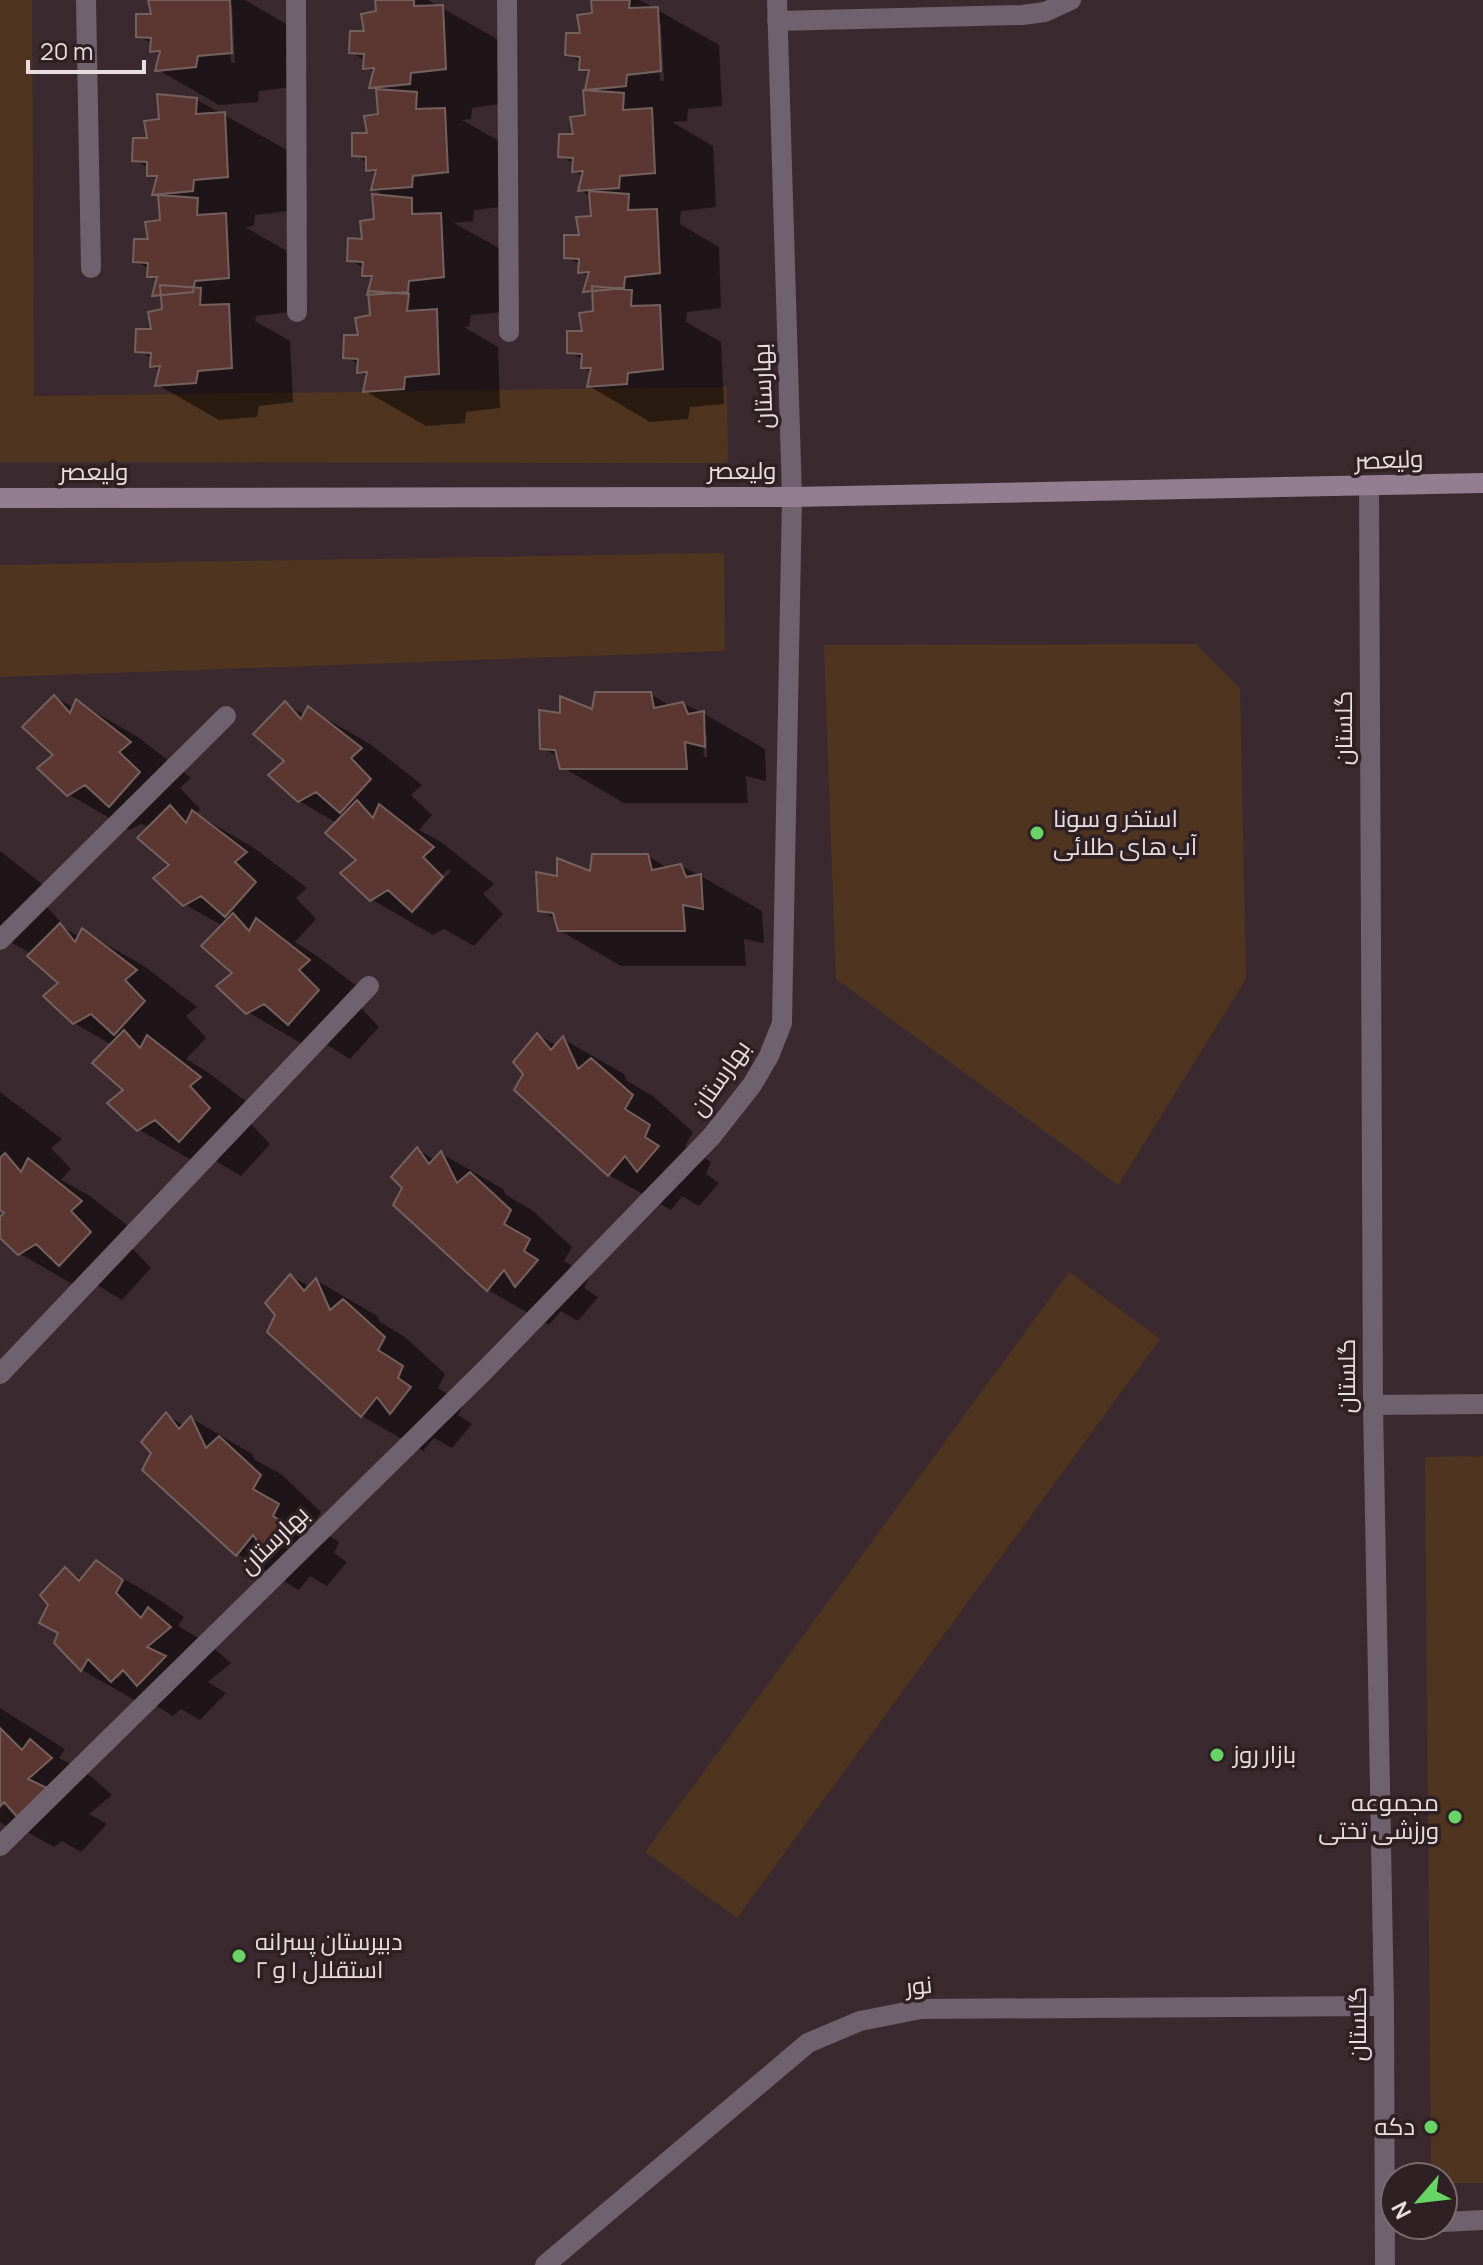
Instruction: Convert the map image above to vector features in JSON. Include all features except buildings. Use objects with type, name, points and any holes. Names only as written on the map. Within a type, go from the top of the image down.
[{"type":"main road","name":"ولیعصر","points":[[0,498],[792,497],[1483,483]]},
{"type":"street","points":[[86,0],[91,268]]},
{"type":"street","points":[[296,0],[297,312]]},
{"type":"street","points":[[507,0],[509,332]]},
{"type":"street","name":"بهارستان","points":[[0,1846],[496,1358],[711,1137],[764,1066],[782,1023],[792,497],[777,0]]},
{"type":"street","points":[[777,21],[1022,15],[1045,12],[1071,0]]},
{"type":"street","name":"گلستان","points":[[1369,487],[1373,1405],[1388,2161]]},
{"type":"street","points":[[0,940],[226,716]]},
{"type":"street","points":[[0,1374],[369,986]]},
{"type":"street","points":[[1373,1405],[1483,1404]]},
{"type":"street","name":"نور","points":[[545,2265],[808,2043],[860,2021],[921,2009],[1384,2006]]},
{"type":"street","points":[[1459,2221],[1483,2220]]},
{"type":"street","name":"گلستان","points":[[1385,2265],[1388,2241]]},
{"type":"shaded area","points":[[0,0],[32,0],[34,396],[727,387],[728,463],[0,462]]},
{"type":"shaded area","points":[[724,553],[725,651],[0,677],[0,565]]},
{"type":"shaded area","name":"استخر و سونا آب های طلائی","points":[[1196,644],[1240,688],[1246,979],[1118,1185],[836,979],[824,645]]},
{"type":"shaded area","points":[[1069,1272],[1160,1339],[737,1918],[645,1852]]},
{"type":"shaded area","name":"مجموعه ورزشی تختی","points":[[1483,1456],[1483,2183],[1459,2183],[1459,2161],[1431,2161],[1425,1457]]},
{"type":"place","name":"استخر و سونا آب های طلائی","points":[[1037,833]]},
{"type":"place","name":"بازار روز","points":[[1217,1755]]},
{"type":"place","name":"مجموعه ورزشی تختی","points":[[1455,1817]]},
{"type":"place","name":"دبیرستان پسرانه استقلال ۱ و ۲","points":[[239,1956]]},
{"type":"place","name":"دکه","points":[[1431,2127]]}]
